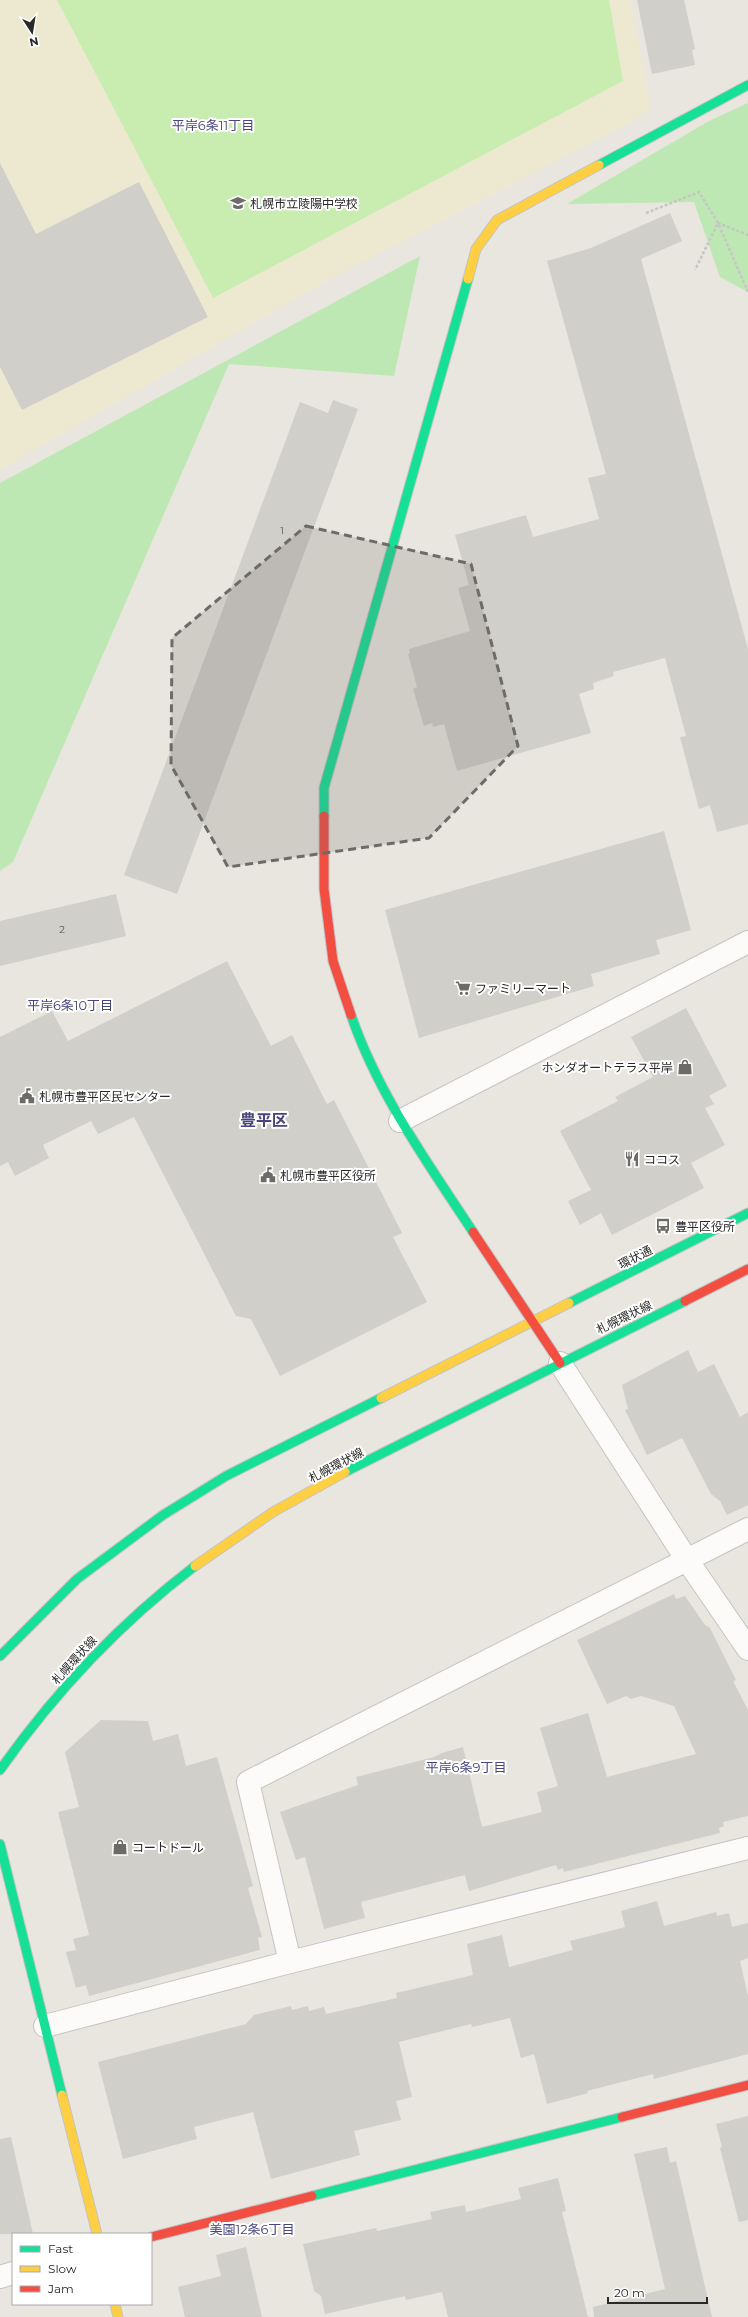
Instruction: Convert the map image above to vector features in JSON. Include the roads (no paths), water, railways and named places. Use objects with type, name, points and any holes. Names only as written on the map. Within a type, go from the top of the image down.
[{"type":"street","points":[[748,85],[497,220],[476,249],[324,788],[324,889],[333,961],[361,1044],[400,1121],[560,1363],[687,1560],[748,1649]]},
{"type":"street","points":[[400,1121],[748,942]]},
{"type":"street","name":"環状通","points":[[532,1322],[748,1213]]},
{"type":"street","name":"札幌環状線","points":[[0,1770],[22,1736],[106,1642],[179,1576],[249,1527],[322,1486],[560,1363],[748,1269]]},
{"type":"street","points":[[0,1656],[77,1579],[170,1511],[226,1476],[532,1322]]},
{"type":"street","points":[[290,1962],[248,1782],[748,1529]]},
{"type":"street","points":[[0,1844],[97,2233]]},
{"type":"street","points":[[45,2026],[290,1962],[748,1848]]},
{"type":"street","points":[[152,2237],[748,2085]]},
{"type":"street","points":[[0,2277],[12,2273]]},
{"type":"street","points":[[115,2305],[118,2317]]},
{"type":"place","name":"札幌市立陵陽中学校","points":[[238,203]]},
{"type":"place","name":"ファミリーマート","points":[[463,988]]},
{"type":"place","name":"ホンダオートテラス平岸","points":[[685,1067]]},
{"type":"place","name":"札幌市豊平区民センター","points":[[27,1096]]},
{"type":"place","name":"ココス","points":[[632,1159]]},
{"type":"place","name":"札幌市豊平区役所","points":[[268,1175]]},
{"type":"place","name":"豊平区役所","points":[[663,1226]]},
{"type":"place","name":"コートドール","points":[[120,1847]]},
{"type":"district","name":"平岸6条11丁目","points":[[213,125]]},
{"type":"district","name":"平岸6条10丁目","points":[[70,1005]]},
{"type":"district","name":"豊平区","points":[[264,1120]]},
{"type":"district","name":"平岸6条9丁目","points":[[466,1767]]},
{"type":"district","name":"美園12条6丁目","points":[[252,2229]]}]
